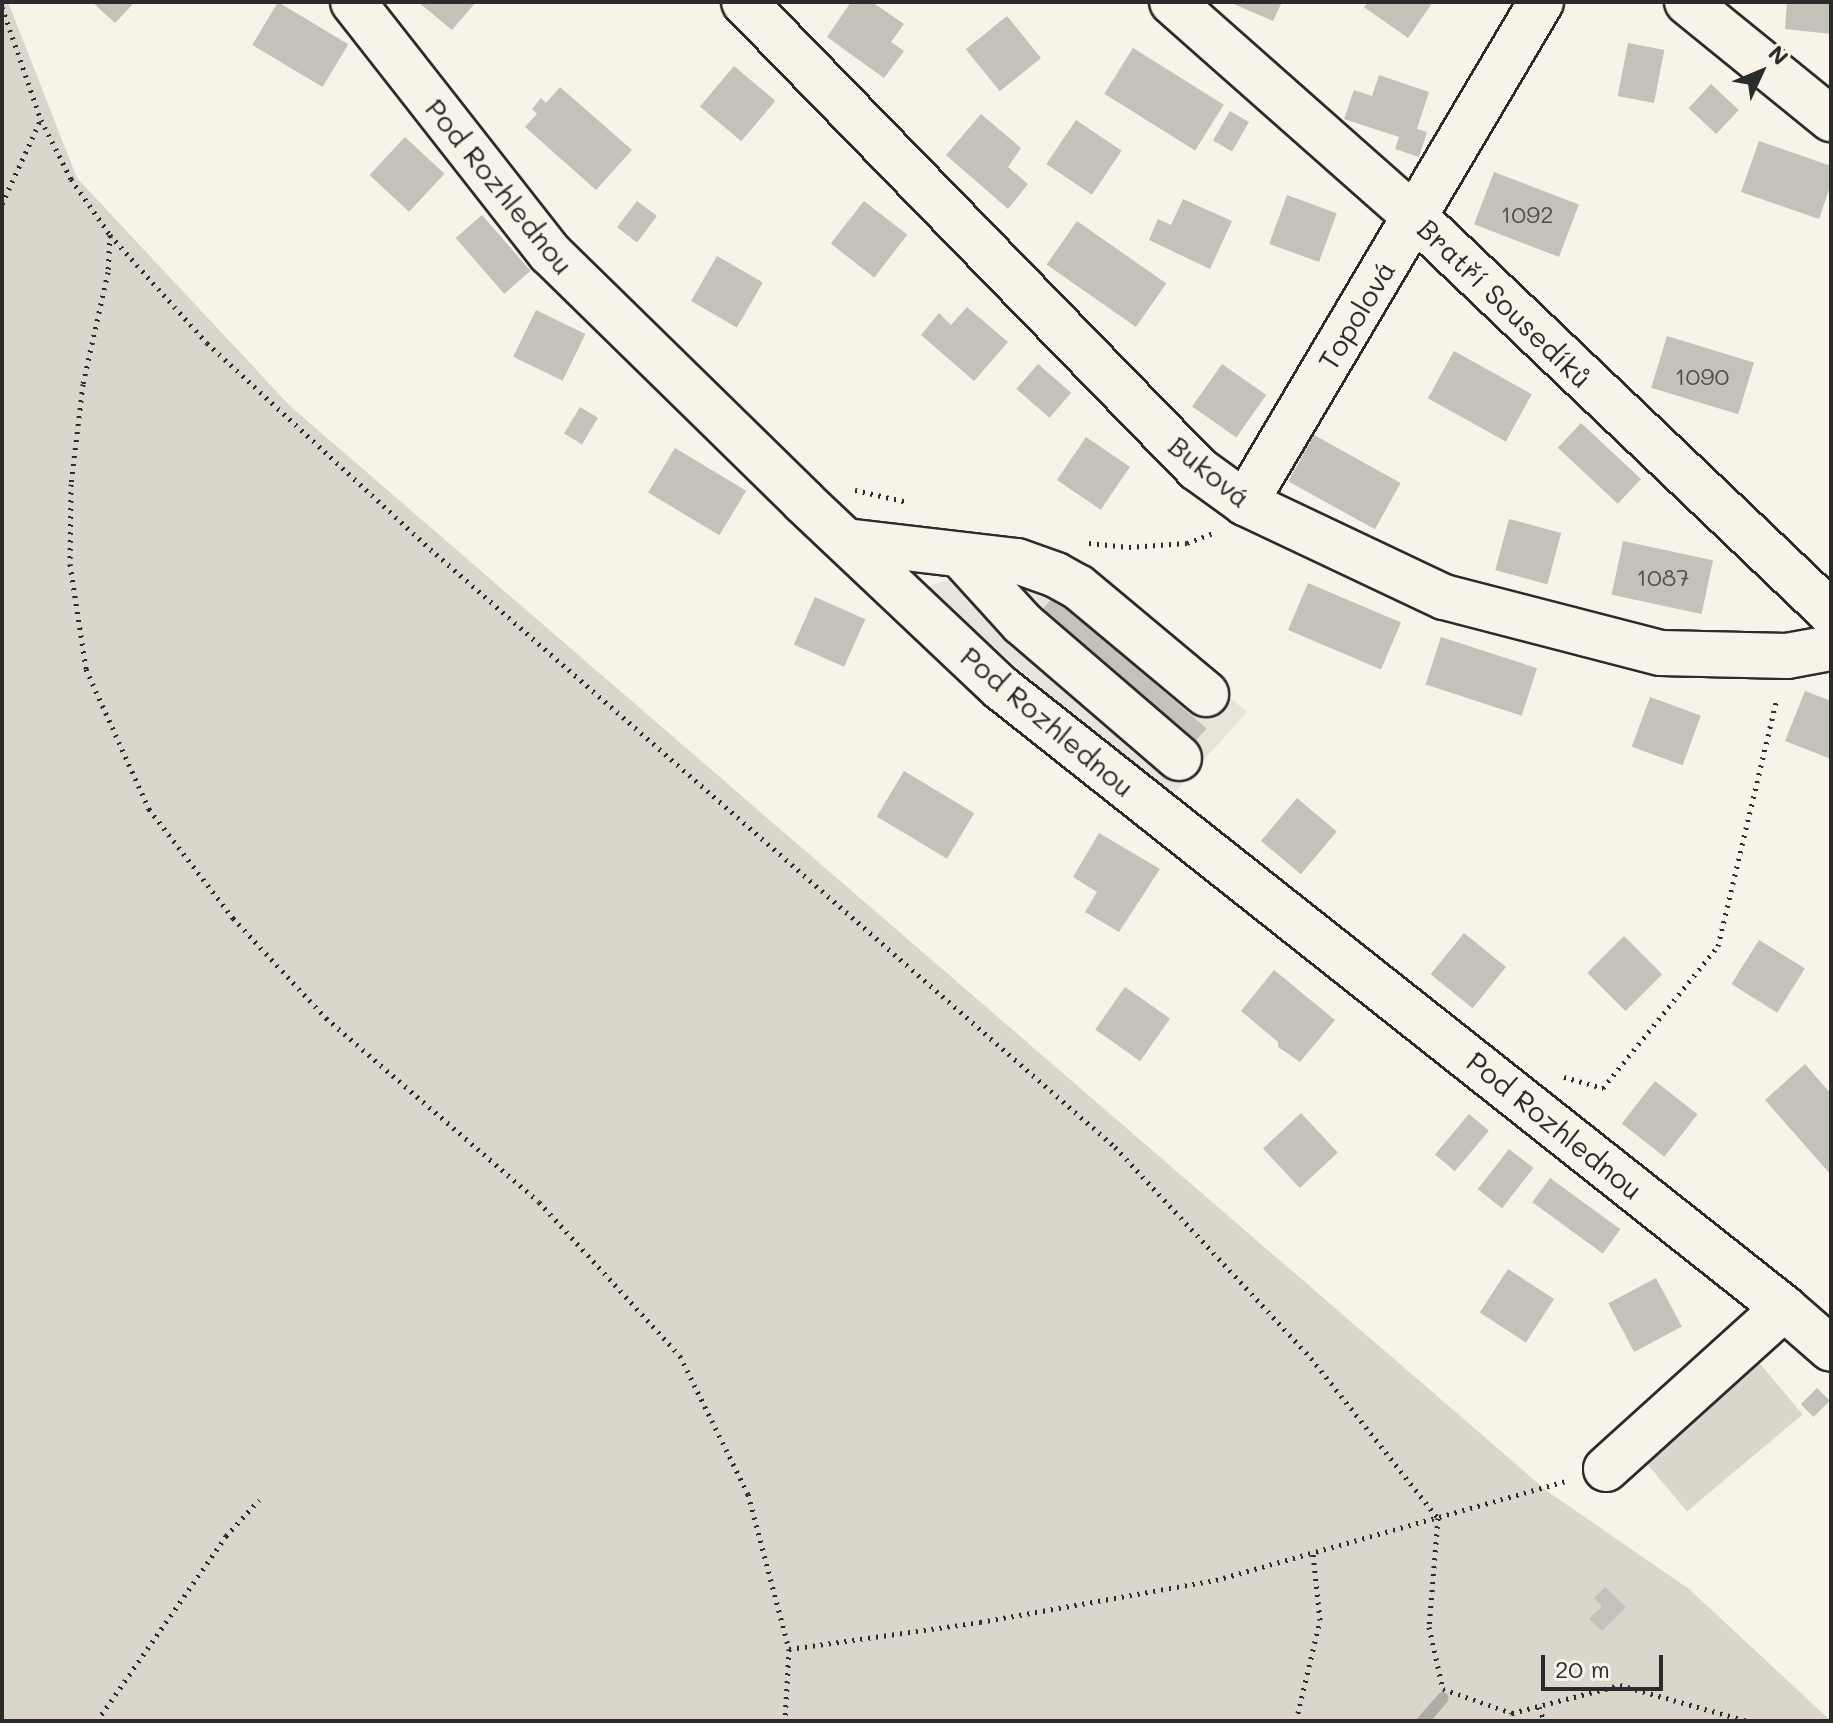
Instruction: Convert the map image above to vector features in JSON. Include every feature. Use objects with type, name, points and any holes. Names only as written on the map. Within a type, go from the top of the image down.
[{"type":"street","name":"Pod Rozhlednou","points":[[353,2],[550,253],[1001,688],[1784,1308],[1831,1349]]},
{"type":"street","name":"Buková","points":[[744,2],[1198,469],[1245,503],[1444,597],[1661,653],[1787,656],[1831,648]]},
{"type":"street","name":"Bratří Sousedíků","points":[[1172,2],[1414,216],[1831,613]]},
{"type":"street","name":"Topolová","points":[[1245,503],[1541,2]]},
{"type":"street","points":[[1687,2],[1831,119]]},
{"type":"street","points":[[846,541],[962,557],[1017,561],[1078,587],[1206,694]]},
{"type":"street","points":[[962,557],[1022,623],[1179,758]]},
{"type":"street","points":[[1606,1469],[1784,1308]]},
{"type":"path","points":[[2,7],[41,120],[71,179],[110,235],[207,343],[436,554],[654,741],[1115,1147],[1311,1358],[1438,1518],[1429,1627],[1443,1689],[1512,1713],[1620,1685],[1747,1721]]},
{"type":"path","points":[[2,204],[41,120]]},
{"type":"path","points":[[110,235],[108,272],[83,384],[71,484],[70,564],[86,669],[149,809],[233,918],[326,1018],[539,1202],[680,1356],[748,1494],[789,1649],[785,1721]]},
{"type":"path","points":[[1559,1076],[1603,1088],[1718,946],[1787,656]]},
{"type":"path","points":[[789,1649],[980,1622],[1216,1580],[1606,1469]]},
{"type":"path","points":[[97,1721],[226,1536],[259,1500]]},
{"type":"path","points":[[1296,1721],[1320,1620],[1313,1553]]},
{"type":"path","points":[[1539,1706],[1544,1721]]},
{"type":"path","points":[[1507,1721],[1512,1713]]},
{"type":"shaded area","points":[[2,2],[8,2],[77,178],[290,406],[1547,1491],[1689,1589],[1831,1721],[2,1721]]},
{"type":"shaded area","points":[[1052,551],[1247,712],[1169,799],[925,587]]},
{"type":"shaded area","points":[[1757,1360],[1803,1414],[1687,1511],[1641,1457]]},
{"type":"building","points":[[92,2],[135,2],[115,23]]},
{"type":"building","points":[[278,2],[348,44],[323,87],[252,45]]},
{"type":"building","points":[[418,2],[476,2],[452,30]]},
{"type":"building","points":[[851,2],[872,2],[904,24],[891,42],[904,51],[884,78],[827,37]]},
{"type":"building","points":[[1229,2],[1282,2],[1273,21]]},
{"type":"building","points":[[1368,2],[1433,2],[1408,38],[1364,7]]},
{"type":"building","points":[[1787,2],[1831,2],[1831,34],[1785,29]]},
{"type":"building","points":[[1007,16],[1041,58],[1000,91],[966,49]]},
{"type":"building","points":[[1628,43],[1664,50],[1654,103],[1618,96]]},
{"type":"building","points":[[1133,48],[1224,105],[1195,150],[1104,94]]},
{"type":"building","points":[[734,66],[775,101],[741,141],[700,107]]},
{"type":"building","points":[[1379,75],[1429,92],[1417,129],[1427,132],[1419,157],[1395,149],[1399,137],[1344,119],[1354,90],[1372,96]]},
{"type":"building","points":[[1711,84],[1739,110],[1716,134],[1688,108]]},
{"type":"building","points":[[560,87],[632,150],[596,190],[525,127],[537,114],[532,109],[541,98],[546,103]]},
{"type":"building","points":[[1230,111],[1249,122],[1232,151],[1213,140]]},
{"type":"building","points":[[981,114],[1021,148],[1008,167],[1028,184],[1008,209],[946,155]]},
{"type":"building","points":[[1076,120],[1122,151],[1092,195],[1046,164]]},
{"type":"building","points":[[405,137],[444,174],[409,212],[370,175]]},
{"type":"building","points":[[1759,141],[1831,166],[1831,184],[1819,219],[1741,192]]},
{"type":"building","points":[[1494,172],[1579,205],[1559,257],[1474,224]]},
{"type":"building","points":[[1287,195],[1337,213],[1319,262],[1269,244]]},
{"type":"building","points":[[1183,199],[1232,221],[1210,269],[1149,240],[1158,219],[1171,225]]},
{"type":"building","points":[[637,201],[657,216],[637,242],[617,227]]},
{"type":"building","points":[[864,201],[907,235],[874,277],[831,244]]},
{"type":"building","points":[[482,215],[531,271],[504,294],[456,238]]},
{"type":"building","points":[[1077,221],[1166,284],[1136,327],[1047,264]]},
{"type":"building","points":[[717,256],[763,282],[737,328],[691,301]]},
{"type":"building","points":[[967,307],[1008,342],[974,381],[921,335],[939,313],[951,325]]},
{"type":"building","points":[[536,310],[585,334],[563,381],[513,357]]},
{"type":"building","points":[[1667,336],[1754,363],[1738,414],[1651,388]]},
{"type":"building","points":[[1454,351],[1532,394],[1506,441],[1428,398]]},
{"type":"building","points":[[1038,364],[1071,393],[1050,418],[1016,389]]},
{"type":"building","points":[[1222,364],[1266,395],[1236,438],[1192,407]]},
{"type":"building","points":[[580,407],[598,418],[582,444],[564,434]]},
{"type":"building","points":[[1581,423],[1641,479],[1618,504],[1558,448]]},
{"type":"building","points":[[1314,435],[1401,483],[1375,529],[1288,481]]},
{"type":"building","points":[[1086,437],[1130,467],[1101,510],[1057,480]]},
{"type":"building","points":[[675,448],[746,491],[719,535],[648,493]]},
{"type":"building","points":[[1509,519],[1561,533],[1547,584],[1495,570]]},
{"type":"building","points":[[1623,541],[1713,560],[1702,614],[1612,595]]},
{"type":"building","points":[[1308,583],[1401,622],[1381,669],[1288,630]]},
{"type":"building","points":[[1054,596],[1206,729],[1180,759],[1028,626]]},
{"type":"building","points":[[815,597],[865,619],[844,667],[794,645]]},
{"type":"building","points":[[1441,637],[1537,668],[1522,716],[1426,685]]},
{"type":"building","points":[[1805,691],[1831,701],[1831,759],[1785,741]]},
{"type":"building","points":[[1650,697],[1701,715],[1683,765],[1632,747]]},
{"type":"building","points":[[904,771],[974,813],[947,859],[877,816]]},
{"type":"building","points":[[1297,798],[1337,831],[1301,874],[1261,841]]},
{"type":"building","points":[[1099,833],[1160,869],[1119,932],[1085,912],[1097,892],[1073,877]]},
{"type":"building","points":[[1464,933],[1506,967],[1473,1008],[1431,974]]},
{"type":"building","points":[[1624,936],[1662,974],[1625,1011],[1587,973]]},
{"type":"building","points":[[1759,940],[1805,969],[1777,1013],[1731,984]]},
{"type":"building","points":[[1274,970],[1335,1020],[1300,1062],[1278,1047],[1278,1042],[1241,1011]]},
{"type":"building","points":[[1125,987],[1170,1019],[1140,1061],[1095,1030]]},
{"type":"building","points":[[1805,1064],[1831,1094],[1831,1175],[1765,1100]]},
{"type":"building","points":[[1655,1081],[1698,1114],[1664,1157],[1622,1124]]},
{"type":"building","points":[[1301,1113],[1338,1152],[1300,1188],[1263,1148]]},
{"type":"building","points":[[1469,1114],[1489,1131],[1455,1171],[1435,1155]]},
{"type":"building","points":[[1509,1149],[1533,1168],[1502,1208],[1478,1189]]},
{"type":"building","points":[[1550,1178],[1620,1229],[1603,1253],[1532,1202]]},
{"type":"building","points":[[1508,1269],[1554,1299],[1526,1343],[1480,1313]]},
{"type":"building","points":[[1656,1278],[1682,1327],[1634,1352],[1608,1303]]},
{"type":"building","points":[[1817,1388],[1830,1401],[1813,1417],[1801,1404]]},
{"type":"building","points":[[1605,1587],[1626,1607],[1602,1631],[1589,1619],[1602,1606],[1594,1598]]},
{"type":"waterway","points":[[1423,1721],[1443,1698]]}]
